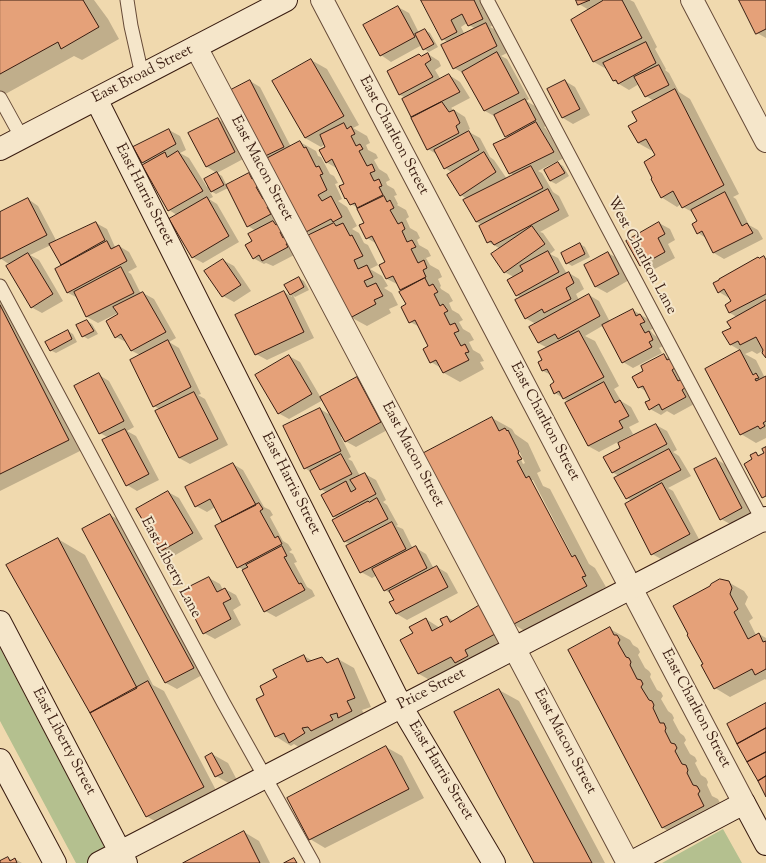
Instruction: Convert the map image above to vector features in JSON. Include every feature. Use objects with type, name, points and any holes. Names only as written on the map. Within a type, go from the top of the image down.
[{"type":"street","name":"East Broad Street","points":[[0,149],[286,0]]},
{"type":"street","name":"East Charlton Street","points":[[322,0],[766,844]]},
{"type":"street","points":[[692,0],[766,141]]},
{"type":"street","name":"East Macon Street","points":[[196,47],[629,863]]},
{"type":"street","name":"East Harris Street","points":[[96,99],[401,706],[494,863]]},
{"type":"street","name":"Price Street","points":[[99,863],[123,857],[265,777],[631,588],[765,521]]},
{"type":"street","name":"East Liberty Street","points":[[0,622],[123,857]]},
{"type":"street","points":[[0,760],[55,863]]},
{"type":"street","points":[[629,863],[744,803]]},
{"type":"lane","points":[[126,0],[142,75]]},
{"type":"lane","name":"West Charlton Lane","points":[[487,0],[765,521]]},
{"type":"lane","points":[[0,98],[22,138]]},
{"type":"lane","name":"East Liberty Lane","points":[[0,286],[313,863]]},
{"type":"green space","points":[[0,648],[113,863],[76,863],[0,721]]},
{"type":"green space","points":[[723,829],[742,863],[662,863]]},
{"type":"building","points":[[0,0],[83,0],[99,27],[61,49],[58,42],[0,74]]},
{"type":"building","points":[[421,0],[474,0],[483,19],[468,26],[462,14],[451,20],[457,32],[442,40]]},
{"type":"building","points":[[576,0],[590,0],[578,5]]},
{"type":"building","points":[[604,0],[622,0],[642,38],[593,62],[571,20]]},
{"type":"building","points":[[739,0],[766,0],[766,29],[756,34]]},
{"type":"building","points":[[398,6],[415,37],[380,56],[363,25]]},
{"type":"building","points":[[486,23],[497,46],[453,69],[441,45]]},
{"type":"building","points":[[425,29],[434,44],[423,50],[415,34]]},
{"type":"building","points":[[646,42],[656,63],[618,84],[616,80],[613,81],[603,63]]},
{"type":"building","points":[[497,52],[519,93],[484,111],[462,72]]},
{"type":"building","points":[[428,53],[431,60],[425,64],[433,77],[399,95],[387,71],[419,54],[421,56]]},
{"type":"building","points":[[311,59],[344,116],[305,138],[272,81]]},
{"type":"building","points":[[659,65],[669,85],[645,97],[634,77]]},
{"type":"building","points":[[449,74],[460,92],[411,117],[402,99]]},
{"type":"building","points":[[250,80],[284,147],[261,158],[227,92]]},
{"type":"building","points":[[565,80],[580,109],[562,118],[547,89]]},
{"type":"building","points":[[675,89],[724,185],[682,208],[673,191],[661,198],[644,162],[655,155],[646,139],[638,143],[628,126],[637,121],[632,112]]},
{"type":"building","points":[[525,99],[536,120],[505,137],[494,115]]},
{"type":"building","points":[[442,102],[449,112],[454,110],[460,123],[456,126],[459,133],[427,150],[411,118]]},
{"type":"building","points":[[218,118],[235,152],[206,167],[188,133]]},
{"type":"building","points":[[536,122],[554,152],[509,174],[493,144]]},
{"type":"building","points":[[344,123],[347,129],[351,126],[355,134],[351,136],[356,146],[360,144],[363,149],[359,151],[367,166],[372,164],[375,171],[370,173],[374,181],[379,179],[382,186],[379,187],[383,195],[357,208],[355,203],[350,205],[346,198],[345,199],[339,186],[344,184],[332,159],[326,163],[319,150],[325,147],[320,135]]},
{"type":"building","points":[[169,129],[176,144],[142,163],[133,147]]},
{"type":"building","points":[[469,131],[479,150],[444,169],[434,150]]},
{"type":"building","points":[[300,141],[304,148],[306,147],[316,167],[319,166],[323,174],[320,175],[327,190],[318,195],[322,201],[331,196],[342,217],[333,222],[331,219],[306,232],[264,160]]},
{"type":"building","points":[[178,151],[203,191],[168,211],[142,165],[165,152],[167,157]]},
{"type":"building","points":[[484,152],[496,172],[460,196],[447,175]]},
{"type":"building","points":[[558,162],[565,173],[550,181],[544,170]]},
{"type":"building","points":[[531,166],[543,188],[476,222],[463,200]]},
{"type":"building","points":[[217,172],[224,185],[211,192],[204,179]]},
{"type":"building","points":[[249,173],[252,179],[256,177],[260,184],[256,187],[263,199],[266,197],[271,205],[267,207],[271,214],[247,227],[226,185]]},
{"type":"building","points":[[548,189],[559,210],[494,245],[491,241],[487,243],[479,226]]},
{"type":"building","points":[[725,192],[742,226],[747,223],[753,233],[713,253],[702,231],[697,234],[692,224],[697,221],[691,210]]},
{"type":"building","points":[[384,196],[387,202],[390,200],[394,208],[390,210],[398,224],[402,222],[405,229],[402,231],[407,242],[412,240],[416,247],[411,249],[418,263],[424,260],[427,268],[423,270],[426,277],[400,290],[393,276],[386,279],[379,265],[385,262],[372,236],[366,239],[359,225],[364,223],[357,209]]},
{"type":"building","points":[[207,197],[229,236],[192,258],[169,219]]},
{"type":"building","points":[[28,198],[47,235],[0,259],[0,212]]},
{"type":"building","points":[[273,221],[276,225],[279,223],[283,230],[280,232],[283,238],[286,236],[290,242],[286,244],[288,247],[262,261],[259,255],[253,259],[245,245],[252,241],[248,234]]},
{"type":"building","points":[[96,222],[105,240],[61,265],[49,244]]},
{"type":"building","points":[[659,222],[665,234],[658,238],[665,252],[640,266],[626,241]]},
{"type":"building","points":[[334,223],[336,226],[343,223],[350,236],[352,235],[363,256],[354,260],[358,269],[367,265],[373,277],[364,281],[367,287],[376,283],[383,296],[374,300],[376,304],[350,318],[307,236]]},
{"type":"building","points":[[532,226],[545,244],[504,273],[491,254]]},
{"type":"building","points":[[107,241],[111,249],[119,245],[127,261],[67,293],[55,269]]},
{"type":"building","points":[[580,243],[585,254],[566,264],[561,253]]},
{"type":"building","points":[[548,251],[559,272],[516,296],[507,280],[523,271],[520,266]]},
{"type":"building","points":[[608,252],[619,274],[595,287],[584,265]]},
{"type":"building","points":[[28,253],[53,294],[31,308],[6,266]]},
{"type":"building","points":[[764,256],[766,260],[766,294],[729,313],[725,305],[731,301],[724,289],[718,293],[713,283],[758,257]]},
{"type":"building","points":[[223,259],[241,285],[222,297],[204,271]]},
{"type":"building","points":[[121,267],[134,293],[86,317],[74,292]]},
{"type":"building","points":[[569,272],[574,283],[566,288],[571,299],[544,313],[542,309],[525,319],[515,300]]},
{"type":"building","points":[[299,277],[304,287],[290,295],[284,285]]},
{"type":"building","points":[[425,278],[429,286],[433,284],[438,292],[434,294],[440,306],[443,304],[448,311],[444,313],[450,325],[455,323],[459,331],[454,333],[461,346],[465,344],[469,352],[465,353],[469,360],[443,373],[436,360],[430,363],[423,349],[428,346],[415,320],[409,323],[401,307],[406,304],[399,292]]},
{"type":"building","points":[[284,291],[304,332],[255,355],[235,315]]},
{"type":"building","points":[[143,292],[166,332],[131,351],[121,334],[115,338],[106,321],[118,314],[113,307]]},
{"type":"building","points":[[589,294],[600,316],[558,339],[555,334],[538,343],[529,327]]},
{"type":"building","points":[[766,300],[766,358],[762,353],[763,350],[756,337],[740,345],[738,341],[730,345],[722,332],[731,328],[727,322]]},
{"type":"building","points":[[0,305],[69,440],[0,474]]},
{"type":"building","points":[[633,309],[636,316],[640,314],[645,322],[640,324],[645,333],[649,331],[653,340],[649,342],[652,347],[622,363],[602,325]]},
{"type":"building","points":[[87,320],[94,331],[82,337],[76,325]]},
{"type":"building","points":[[68,330],[72,339],[50,351],[45,342]]},
{"type":"building","points":[[579,331],[604,377],[563,399],[559,391],[554,394],[550,385],[554,382],[547,369],[542,371],[538,362],[542,360],[538,352]]},
{"type":"building","points":[[168,340],[191,387],[153,407],[130,360]]},
{"type":"building","points":[[740,350],[753,375],[756,373],[759,378],[755,379],[756,381],[766,376],[766,421],[763,423],[765,426],[760,429],[758,426],[740,435],[705,369]]},
{"type":"building","points":[[664,354],[667,360],[671,358],[676,367],[672,370],[678,381],[682,379],[686,387],[682,390],[686,397],[662,410],[659,404],[649,410],[645,402],[650,400],[643,386],[638,388],[632,377],[643,371],[641,366]]},
{"type":"building","points":[[289,355],[312,394],[278,414],[255,375]]},
{"type":"building","points":[[99,373],[124,421],[99,434],[74,386]]},
{"type":"building","points":[[357,377],[381,422],[345,442],[320,397]]},
{"type":"building","points":[[604,382],[615,403],[620,400],[629,416],[619,421],[623,428],[588,446],[565,403]]},
{"type":"building","points":[[194,392],[218,439],[179,458],[155,411]]},
{"type":"building","points":[[320,408],[341,451],[304,469],[283,426]]},
{"type":"building","points":[[492,417],[499,431],[505,428],[507,431],[508,430],[522,459],[517,461],[526,478],[529,476],[572,557],[575,555],[586,576],[582,577],[587,586],[512,625],[422,454]]},
{"type":"building","points":[[656,424],[667,444],[612,473],[603,457],[620,448],[618,443]]},
{"type":"building","points":[[125,429],[149,474],[126,486],[102,440]]},
{"type":"building","points":[[766,447],[766,496],[762,498],[744,464],[752,459],[750,455],[756,452],[758,456],[764,453],[762,449]]},
{"type":"building","points":[[669,449],[681,470],[626,499],[614,478]]},
{"type":"building","points":[[341,454],[352,474],[320,490],[310,471]]},
{"type":"building","points":[[716,458],[742,508],[720,520],[694,469]]},
{"type":"building","points":[[233,463],[256,505],[222,522],[210,499],[195,507],[185,487]]},
{"type":"building","points":[[365,473],[376,494],[333,517],[321,495],[346,481],[351,492],[356,489],[350,480]]},
{"type":"building","points":[[662,483],[690,534],[651,555],[625,504]]},
{"type":"building","points":[[168,491],[193,533],[161,551],[136,509]]},
{"type":"building","points":[[377,498],[388,519],[344,542],[332,520],[368,501],[369,502]]},
{"type":"building","points":[[259,503],[263,509],[260,511],[275,538],[278,536],[282,544],[237,568],[215,526]]},
{"type":"building","points":[[110,514],[194,668],[165,683],[82,529]]},
{"type":"building","points":[[392,522],[406,549],[360,573],[346,546]]},
{"type":"building","points":[[58,538],[137,688],[90,713],[6,565]]},
{"type":"building","points":[[282,546],[287,556],[284,557],[299,584],[301,583],[305,590],[264,612],[242,570],[248,567],[246,565]]},
{"type":"building","points":[[416,546],[427,568],[384,591],[372,569]]},
{"type":"building","points":[[437,566],[448,587],[396,614],[389,602],[394,600],[389,591]]},
{"type":"building","points":[[209,577],[217,592],[225,588],[231,599],[223,603],[231,619],[203,634],[181,591]]},
{"type":"building","points":[[720,579],[729,581],[732,588],[730,594],[738,609],[734,612],[748,639],[759,633],[763,642],[766,641],[766,669],[755,675],[752,669],[714,689],[701,665],[703,664],[673,606]]},
{"type":"building","points":[[480,605],[495,634],[465,650],[468,656],[455,663],[451,657],[418,674],[400,640],[413,633],[409,627],[426,618],[432,631],[443,625],[440,619],[447,616],[450,622]]},
{"type":"building","points":[[610,627],[614,635],[617,635],[620,640],[618,643],[626,657],[629,658],[631,662],[630,665],[637,679],[641,680],[643,684],[641,687],[649,700],[652,701],[654,705],[653,708],[660,723],[664,723],[666,728],[665,731],[671,743],[675,744],[677,748],[675,751],[682,764],[686,765],[688,770],[687,773],[693,785],[697,786],[700,791],[698,794],[704,806],[662,828],[568,650]]},
{"type":"building","points":[[304,655],[307,662],[322,657],[327,663],[338,658],[355,698],[347,701],[352,711],[338,718],[337,713],[330,715],[333,720],[311,731],[308,727],[302,728],[305,733],[289,743],[284,733],[275,737],[256,699],[264,695],[260,686],[277,677],[273,670]]},
{"type":"building","points":[[148,681],[204,787],[146,817],[90,713]]},
{"type":"building","points":[[499,689],[592,863],[534,863],[498,796],[454,712]]},
{"type":"building","points":[[766,703],[766,728],[737,744],[727,724]]},
{"type":"building","points":[[766,728],[766,752],[747,762],[737,744]]},
{"type":"building","points":[[386,746],[409,789],[309,840],[287,798]]},
{"type":"building","points":[[766,752],[766,776],[758,781],[747,762]]},
{"type":"building","points":[[212,753],[223,773],[215,777],[205,757]]},
{"type":"building","points":[[766,776],[766,797],[758,781]]},
{"type":"building","points":[[244,831],[260,863],[183,863]]},
{"type":"building","points":[[8,857],[10,861],[15,858],[17,863],[0,863],[0,861]]},
{"type":"building","points":[[294,858],[297,863],[284,863]]}]
